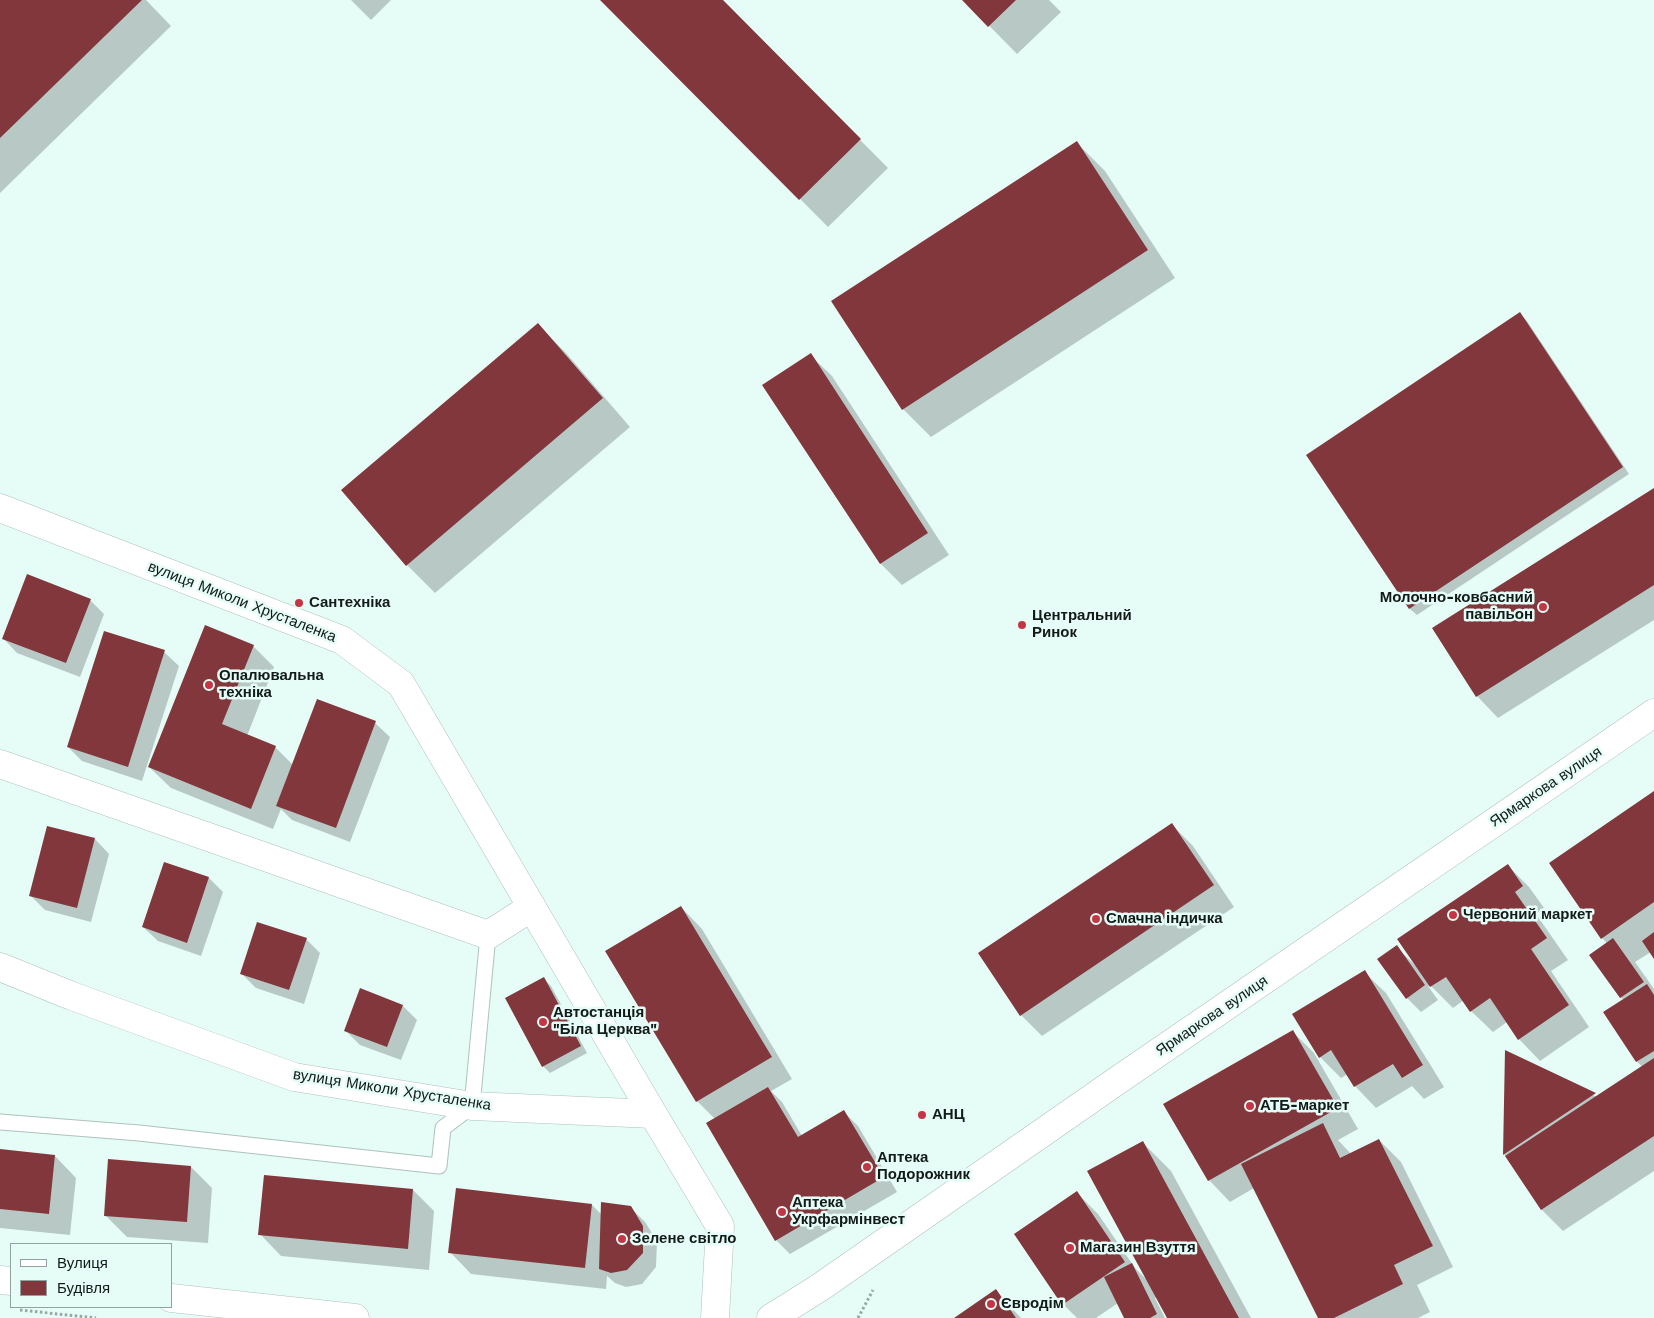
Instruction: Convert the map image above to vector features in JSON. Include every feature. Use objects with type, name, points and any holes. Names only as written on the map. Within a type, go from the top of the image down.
[{"type":"street","name":"вулиця Миколи Хрусталенка","points":[[0,508],[342,640],[402,684],[720,1226],[715,1318]]},
{"type":"street","name":"Ярмаркова вулиця","points":[[771,1318],[819,1288],[1129,1072],[1654,713]]},
{"type":"street","points":[[0,764],[488,935],[532,907]]},
{"type":"street","name":"вулиця Миколи Хрусталенка","points":[[0,967],[72,996],[294,1077],[472,1106],[653,1114]]},
{"type":"street","points":[[172,1298],[355,1318]]},
{"type":"lane","points":[[0,1122],[140,1132],[440,1166],[443,1128],[472,1106],[488,935]]},
{"type":"path","points":[[19,1310],[96,1318]]},
{"type":"building","points":[[0,0],[142,0],[0,138]]},
{"type":"building","points":[[600,0],[723,0],[861,139],[799,200]]},
{"type":"building","points":[[962,0],[1016,0],[988,27]]},
{"type":"building","points":[[1077,141],[1148,250],[902,410],[831,301]]},
{"type":"building","points":[[1520,312],[1623,467],[1409,609],[1306,455]]},
{"type":"building","points":[[538,323],[603,398],[406,566],[341,490]]},
{"type":"building","points":[[811,353],[928,533],[880,564],[762,385]]},
{"type":"building","name":"Молочно-ковбасний павільон","points":[[1654,488],[1654,585],[1476,697],[1432,628]]},
{"type":"building","points":[[27,574],[91,599],[66,663],[2,639]]},
{"type":"building","name":"Опалювальна техніка","points":[[205,625],[254,645],[222,724],[276,746],[251,809],[148,767]]},
{"type":"building","points":[[104,631],[165,650],[128,767],[67,747]]},
{"type":"building","points":[[317,699],[376,721],[336,828],[276,806]]},
{"type":"building","points":[[1654,791],[1654,902],[1601,939],[1549,863]]},
{"type":"building","name":"Смачна індичка","points":[[1172,823],[1214,885],[1020,1016],[978,953]]},
{"type":"building","points":[[47,826],[95,838],[77,908],[29,896]]},
{"type":"building","points":[[164,862],[209,877],[187,943],[142,927]]},
{"type":"building","points":[[1508,864],[1523,886],[1515,892],[1547,938],[1531,949],[1569,1005],[1518,1040],[1490,998],[1470,1012],[1446,977],[1430,987],[1397,939]]},
{"type":"building","points":[[681,906],[772,1057],[696,1102],[605,951]]},
{"type":"building","points":[[257,922],[307,938],[289,990],[240,974]]},
{"type":"building","points":[[1654,932],[1654,959],[1642,941]]},
{"type":"building","points":[[1613,938],[1644,982],[1620,998],[1589,955]]},
{"type":"building","points":[[1397,945],[1425,985],[1406,999],[1377,959]]},
{"type":"building","points":[[1365,970],[1423,1065],[1402,1078],[1393,1064],[1354,1087],[1331,1050],[1319,1058],[1292,1014]]},
{"type":"building","name":"Автостанція \"Біла Церква\"","points":[[544,977],[581,1046],[542,1067],[505,998]]},
{"type":"building","points":[[1647,984],[1654,995],[1654,1051],[1636,1062],[1603,1012]]},
{"type":"building","points":[[360,988],[403,1005],[387,1047],[344,1031]]},
{"type":"building","name":"АТБ-маркет","points":[[1293,1030],[1338,1108],[1208,1181],[1163,1104]]},
{"type":"building","points":[[1505,1050],[1596,1093],[1503,1155]]},
{"type":"building","points":[[1654,1058],[1654,1136],[1541,1210],[1505,1156]]},
{"type":"building","points":[[768,1087],[798,1137],[844,1110],[884,1177],[775,1241],[706,1123]]},
{"type":"building","points":[[1323,1123],[1340,1158],[1379,1139],[1433,1246],[1394,1265],[1403,1284],[1334,1318],[1318,1318],[1241,1164]]},
{"type":"building","points":[[1143,1141],[1239,1318],[1167,1318],[1087,1171]]},
{"type":"building","points":[[0,1149],[55,1155],[49,1214],[0,1209]]},
{"type":"building","points":[[108,1159],[191,1166],[187,1222],[104,1216]]},
{"type":"building","points":[[264,1175],[413,1189],[408,1249],[258,1235]]},
{"type":"building","points":[[456,1188],[592,1204],[585,1268],[448,1253]]},
{"type":"building","name":"Магазин Взуття","points":[[1077,1191],[1125,1262],[1062,1305],[1014,1234]]},
{"type":"building","name":"Зелене світло","points":[[601,1202],[631,1206],[643,1226],[643,1253],[627,1270],[611,1273],[599,1269]]},
{"type":"building","points":[[1132,1263],[1157,1314],[1150,1318],[1124,1318],[1104,1277]]},
{"type":"building","name":"Євродім","points":[[996,1289],[1016,1318],[954,1318]]},
{"type":"place","name":"Сантехніка","points":[[299,603]]},
{"type":"place","name":"Молочно-ковбасний павільон","points":[[1543,607]]},
{"type":"place","name":"Центральний Ринок","points":[[1022,625]]},
{"type":"place","name":"Опалювальна техніка","points":[[209,685]]},
{"type":"place","name":"Червоний маркет","points":[[1453,915]]},
{"type":"place","name":"Смачна індичка","points":[[1096,919]]},
{"type":"place","name":"Автостанція \"Біла Церква\"","points":[[543,1022]]},
{"type":"place","name":"АТБ-маркет","points":[[1250,1106]]},
{"type":"place","name":"АНЦ","points":[[922,1115]]},
{"type":"place","name":"Аптека Подорожник","points":[[867,1167]]},
{"type":"place","name":"Аптека Укрфармінвест","points":[[782,1212]]},
{"type":"place","name":"Зелене світло","points":[[622,1239]]},
{"type":"place","name":"Магазин Взуття","points":[[1070,1248]]},
{"type":"place","name":"Євродім","points":[[991,1304]]}]
